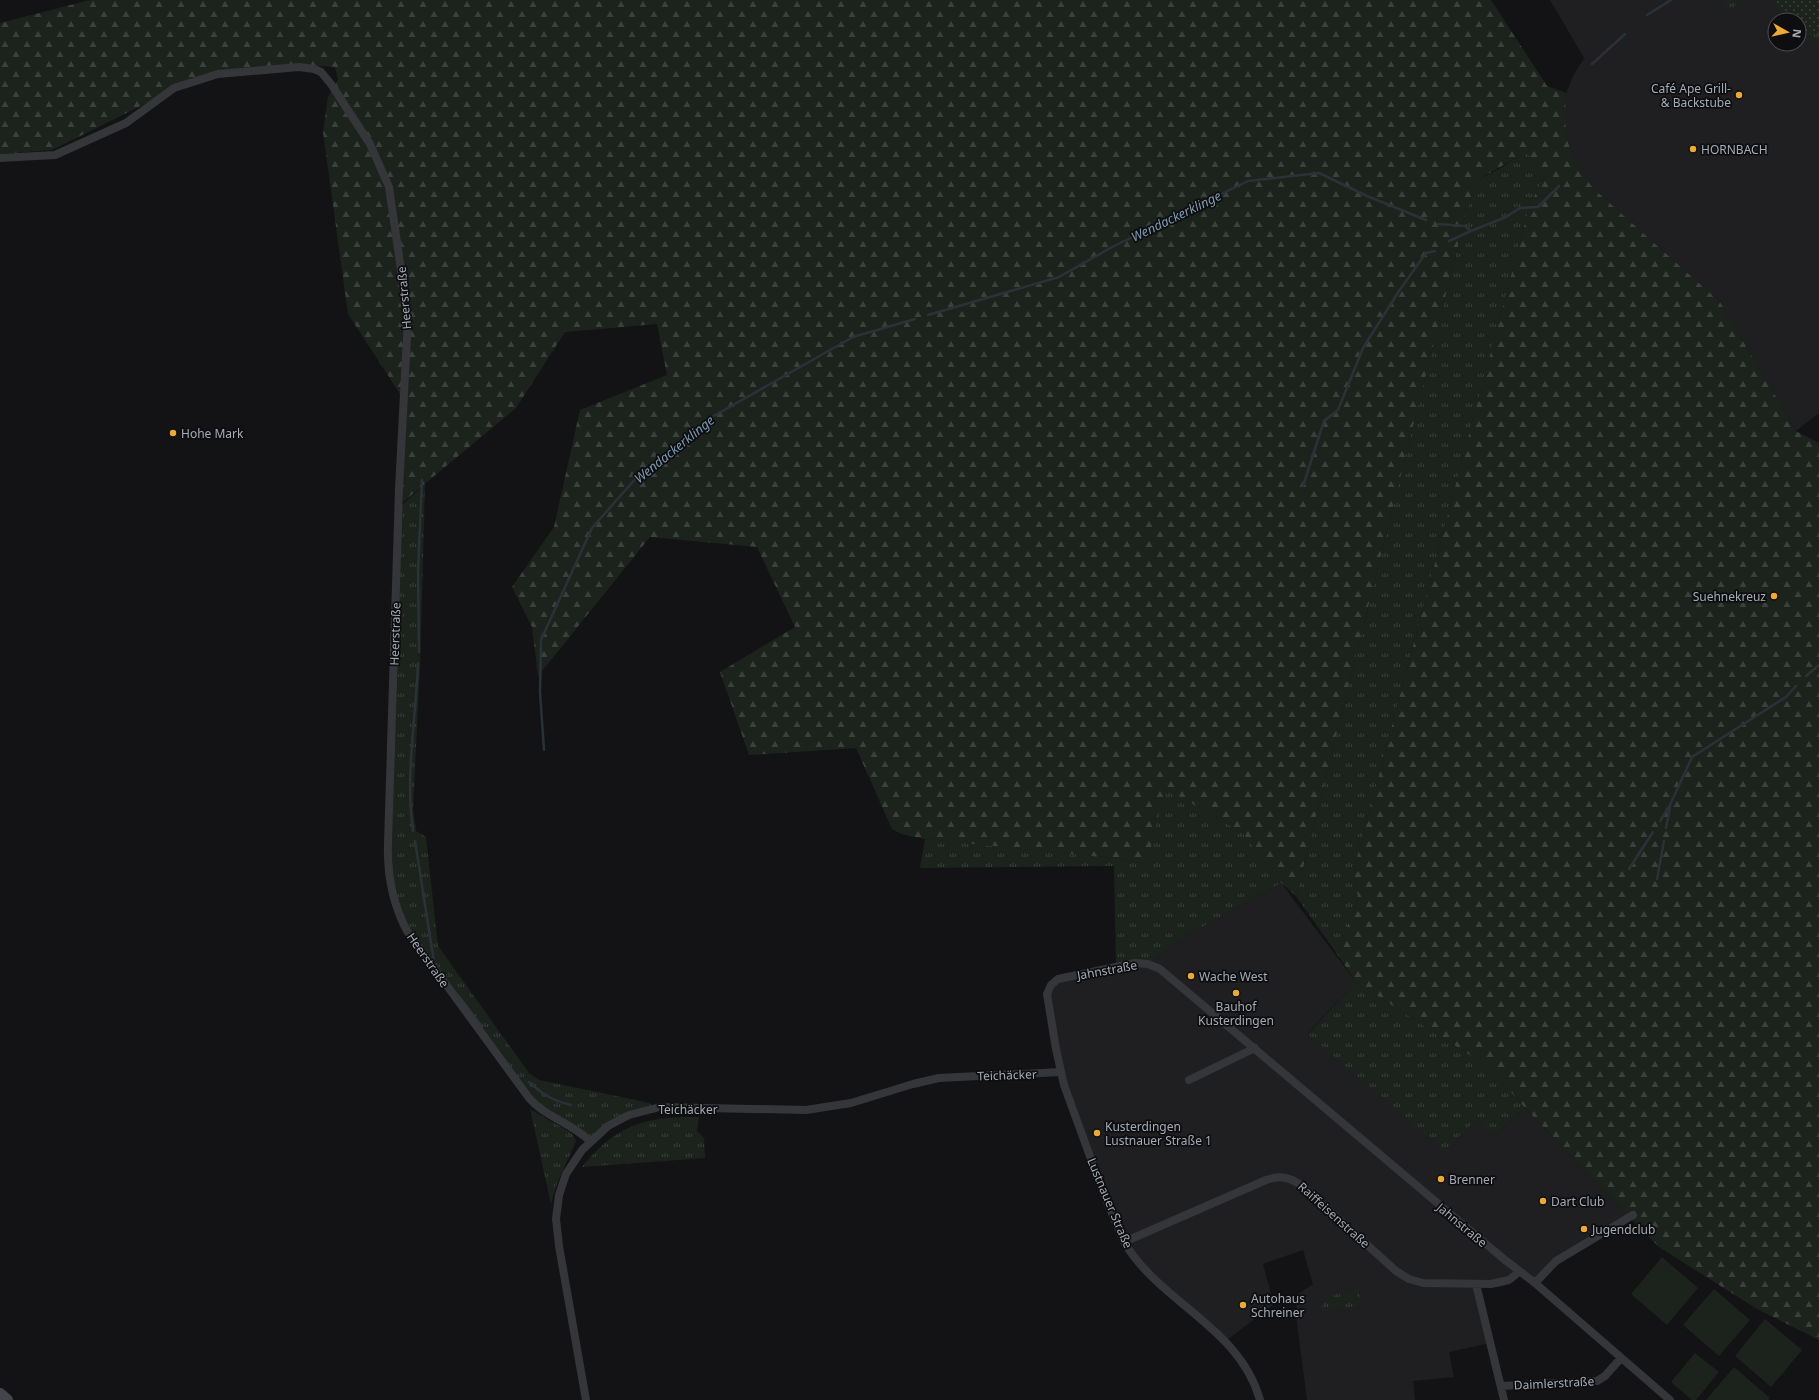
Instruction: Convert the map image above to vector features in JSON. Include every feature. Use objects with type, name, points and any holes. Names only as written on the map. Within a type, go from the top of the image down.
[{"type":"street","name":"Heerstraße","points":[[0,158],[55,155],[126,123],[174,88],[218,74],[299,67],[314,69],[320,72],[331,84],[370,144],[389,187],[408,318],[399,489],[388,843],[388,868],[391,887],[397,909],[407,930],[529,1098],[540,1109],[570,1125],[590,1141]]},
{"type":"street","name":"Jahnstraße","points":[[1051,985],[1058,979],[1135,963],[1148,964],[1160,969],[1519,1272],[1535,1283],[1670,1400]]},
{"type":"street","name":"Lustnauer Straße","points":[[1051,985],[1047,994],[1048,1005],[1061,1072],[1079,1129],[1124,1242],[1148,1273],[1203,1320],[1235,1351],[1252,1376],[1260,1400]]},
{"type":"street","points":[[1189,1080],[1255,1048]]},
{"type":"street","name":"Teichäcker","points":[[586,1400],[559,1246],[556,1219],[559,1195],[566,1174],[590,1141],[599,1133],[619,1120],[639,1112],[660,1107],[806,1110],[851,1103],[913,1084],[939,1078],[1061,1072]]},
{"type":"street","name":"Raiffeisenstraße","points":[[1124,1242],[1266,1180],[1273,1178],[1288,1178],[1302,1186],[1402,1276],[1423,1282],[1476,1284],[1502,1283],[1519,1272]]},
{"type":"street","points":[[1535,1283],[1556,1261],[1633,1215]]},
{"type":"street","points":[[1476,1284],[1504,1400]]},
{"type":"street","name":"Daimlerstraße","points":[[1501,1386],[1597,1381],[1605,1376],[1621,1358]]},
{"type":"street","points":[[0,1394],[7,1400]]},
{"type":"shaded area","points":[[1550,0],[1819,0],[1819,413],[1796,431],[1720,302],[1594,189],[1578,169],[1568,145],[1564,120],[1566,93],[1574,74],[1584,58]]},
{"type":"shaded area","points":[[1281,883],[1356,982],[1308,1033],[1475,1121],[1493,1136],[1525,1108],[1629,1217],[1582,1245],[1535,1283],[1519,1272],[1514,1277],[1477,1285],[1490,1343],[1449,1352],[1454,1377],[1413,1381],[1415,1400],[1307,1400],[1296,1316],[1297,1295],[1313,1284],[1303,1250],[1263,1264],[1274,1304],[1226,1341],[1131,1254],[1064,1085],[1048,1005],[1051,985],[1058,979],[1148,964],[1181,939]]},
{"type":"green space","points":[[90,0],[1491,0],[1547,86],[1566,93],[1566,133],[1572,155],[1585,177],[1594,189],[1720,302],[1796,431],[1819,443],[1819,1340],[1757,1309],[1659,1247],[1525,1108],[1490,1068],[1356,982],[1337,954],[1358,898],[1354,869],[1530,204],[1545,176],[1526,152],[1476,181],[1466,214],[1296,896],[1281,883],[1243,833],[1165,788],[1147,864],[1113,858],[925,839],[901,834],[892,829],[856,748],[749,755],[720,672],[795,627],[757,547],[650,537],[538,676],[532,627],[512,587],[554,527],[580,410],[667,375],[657,324],[565,332],[516,408],[403,502],[404,400],[348,314],[323,132],[328,97],[338,80],[335,67],[321,66],[219,76],[173,90],[52,150],[0,154],[0,23]]},
{"type":"green space","points":[[1722,0],[1739,0],[1730,12]]},
{"type":"green space","points":[[1773,0],[1819,0],[1819,35],[1807,33],[1807,12],[1781,12]]},
{"type":"green space","points":[[1807,32],[1819,35],[1819,47],[1807,38]]},
{"type":"green space","points":[[1526,151],[1545,176],[1530,204],[1354,869],[1358,898],[1337,954],[1296,896],[1466,214],[1476,181],[1501,168]]},
{"type":"green space","points":[[425,484],[420,667],[413,809],[416,831],[426,837],[438,946],[529,1073],[539,1080],[650,1103],[652,1109],[639,1112],[590,1141],[540,1109],[407,931],[391,887],[399,508]]},
{"type":"green space","points":[[1164,787],[1243,833],[1281,883],[1181,939],[1148,964],[1116,966],[1114,866],[920,868],[925,839],[1113,858],[1146,864]]},
{"type":"green space","points":[[1356,982],[1490,1068],[1525,1108],[1493,1136],[1475,1121],[1444,1150],[1308,1034]]},
{"type":"green space","points":[[530,1109],[568,1131],[573,1135],[576,1141],[559,1180],[551,1204]]},
{"type":"green space","points":[[699,1117],[697,1131],[704,1138],[705,1158],[582,1167],[607,1141],[620,1132],[633,1126],[647,1121],[663,1118]]},
{"type":"green space","points":[[1662,1257],[1698,1288],[1667,1325],[1631,1294]]},
{"type":"green space","points":[[1358,1288],[1361,1305],[1324,1311],[1321,1310],[1324,1302],[1338,1293],[1342,1296]]},
{"type":"green space","points":[[1714,1289],[1750,1320],[1719,1356],[1683,1325]]},
{"type":"green space","points":[[1765,1319],[1802,1350],[1771,1387],[1735,1356]]},
{"type":"green space","points":[[1695,1353],[1719,1372],[1696,1400],[1692,1400],[1671,1382]]},
{"type":"green space","points":[[1734,1367],[1770,1398],[1768,1400],[1706,1400]]},
{"type":"waterway","name":"Wendackerklinge","points":[[1647,15],[1671,0]]},
{"type":"waterway","name":"Wendackerklinge","points":[[1592,64],[1625,34]]},
{"type":"waterway","name":"Wendackerklinge","points":[[928,315],[1059,277],[1114,246],[1248,181],[1319,173],[1367,196],[1426,220]]},
{"type":"waterway","name":"Wendackerklinge","points":[[1438,224],[1465,226],[1471,231],[1506,217],[1520,208],[1538,207],[1559,186]]},
{"type":"waterway","points":[[1449,241],[1471,231]]},
{"type":"waterway","points":[[1303,486],[1324,421],[1338,410],[1363,348],[1399,291],[1426,253],[1435,251]]},
{"type":"waterway","name":"Wendackerklinge","points":[[544,750],[540,692],[541,640],[592,528],[637,477],[712,417],[853,337],[915,319]]},
{"type":"waterway","points":[[419,652],[418,571],[422,480]]},
{"type":"waterway","points":[[413,831],[410,789],[418,663]]},
{"type":"waterway","points":[[1806,676],[1819,665]]},
{"type":"waterway","points":[[1660,821],[1670,805],[1692,757],[1786,697],[1796,686]]},
{"type":"waterway","points":[[1666,828],[1670,807]]},
{"type":"waterway","points":[[1629,869],[1653,832]]},
{"type":"waterway","points":[[415,841],[434,962]]},
{"type":"waterway","points":[[1657,879],[1664,841]]},
{"type":"waterway","points":[[458,995],[481,1025]]},
{"type":"waterway","points":[[529,1082],[548,1096],[571,1105]]},
{"type":"place","name":"Café Ape Grill- & Backstube","points":[[1739,95]]},
{"type":"place","name":"HORNBACH","points":[[1693,149]]},
{"type":"place","name":"Hohe Mark","points":[[173,433]]},
{"type":"place","name":"Suehnekreuz","points":[[1774,596]]},
{"type":"place","name":"Wache West","points":[[1191,976]]},
{"type":"place","name":"Bauhof Kusterdingen","points":[[1236,993]]},
{"type":"place","name":"Kusterdingen Lustnauer Straße 1","points":[[1097,1133]]},
{"type":"place","name":"Brenner","points":[[1441,1179]]},
{"type":"place","name":"Dart Club","points":[[1543,1201]]},
{"type":"place","name":"Jugendclub","points":[[1584,1229]]},
{"type":"place","name":"Autohaus Schreiner","points":[[1243,1305]]}]
